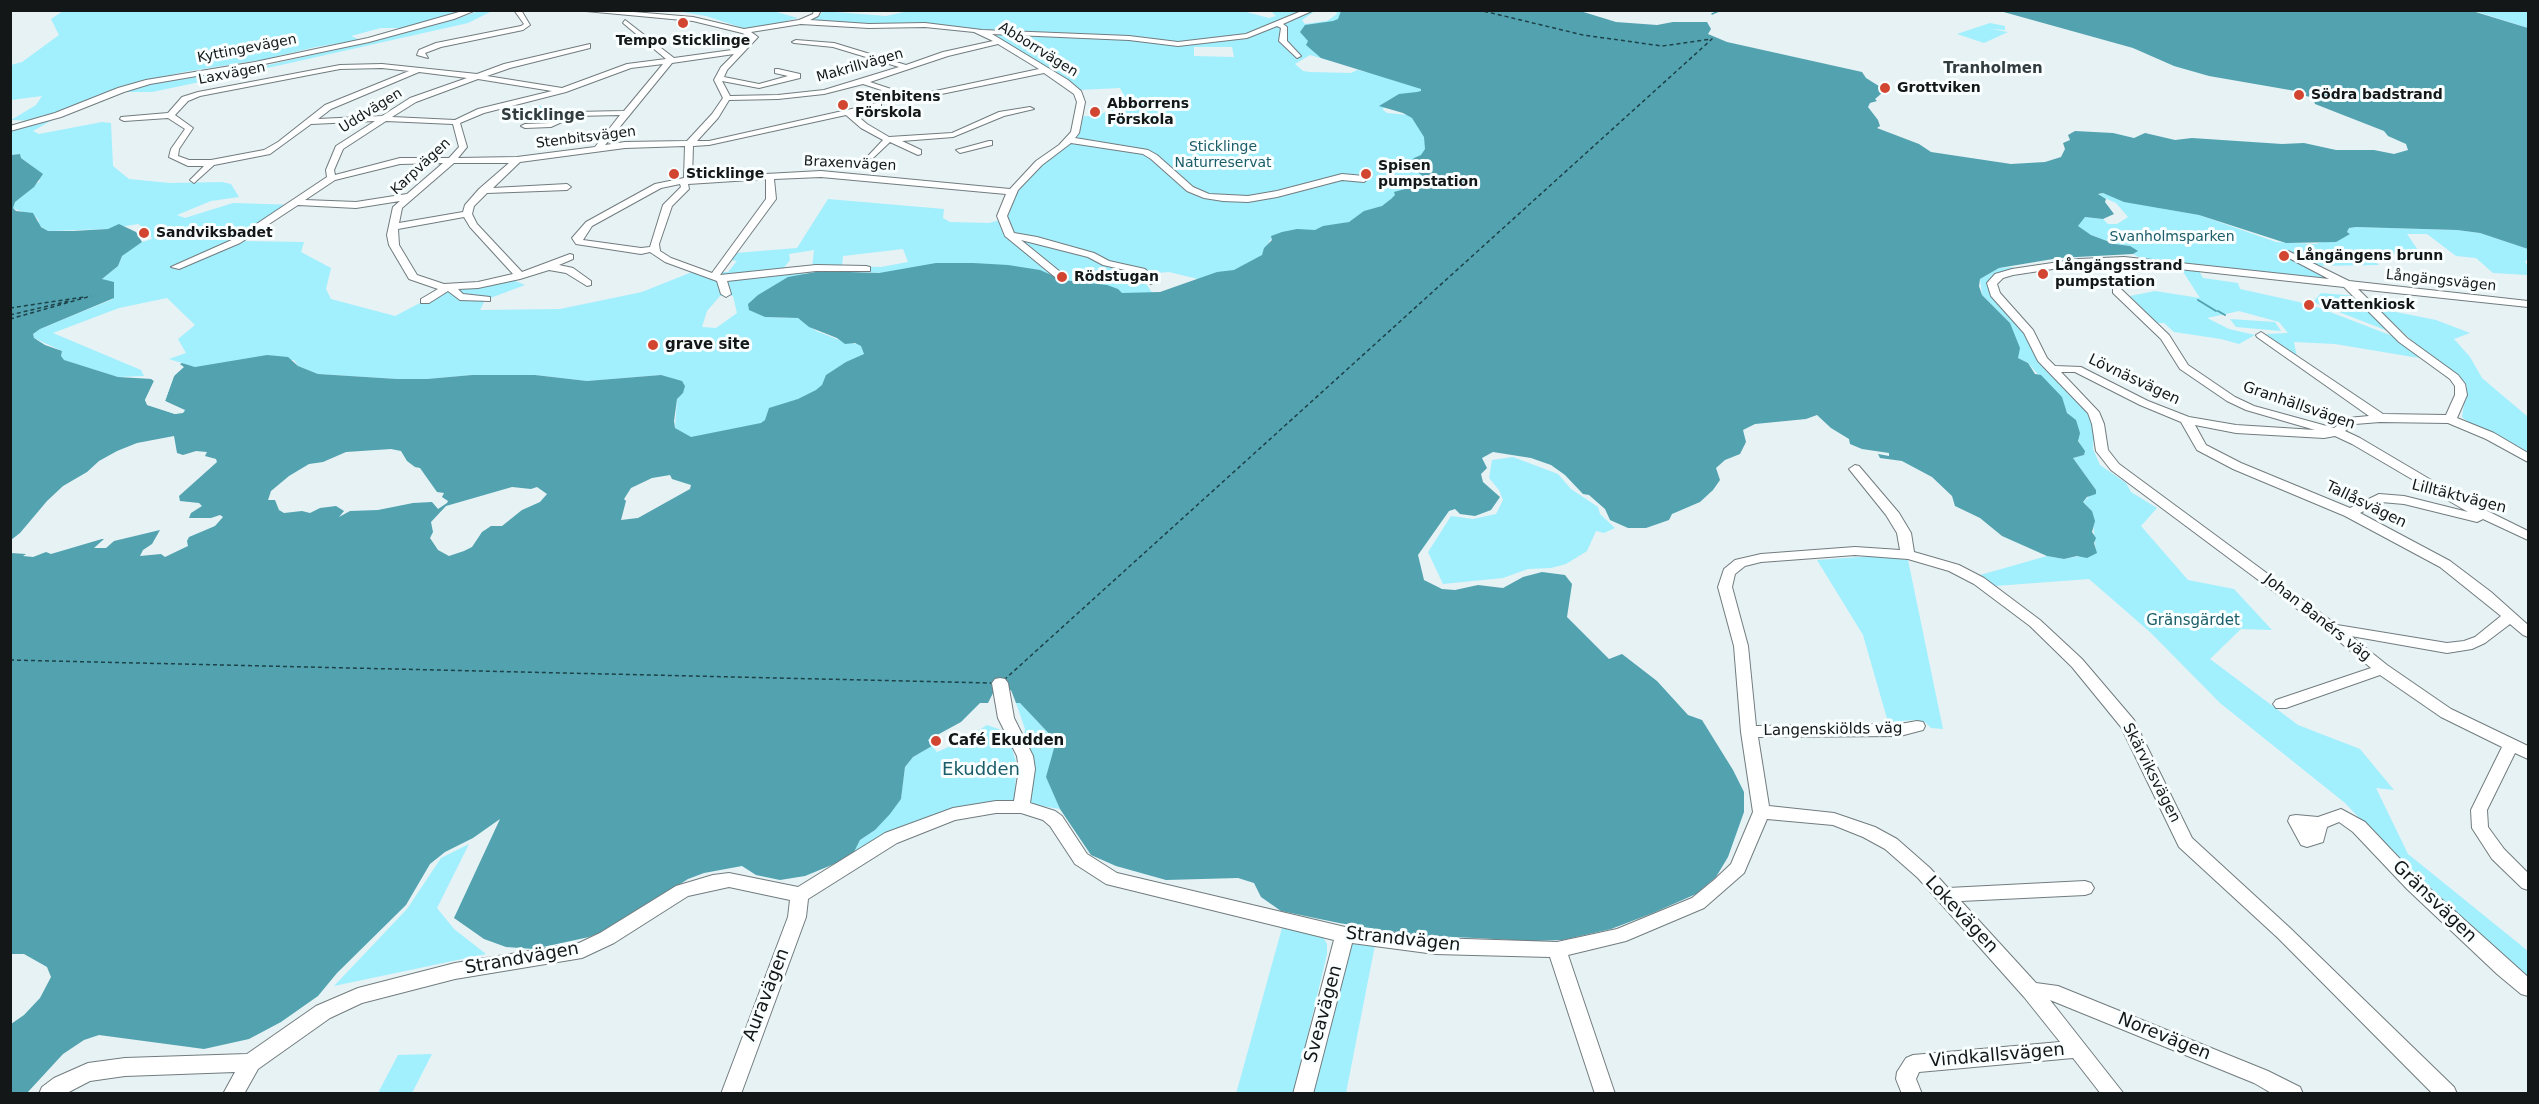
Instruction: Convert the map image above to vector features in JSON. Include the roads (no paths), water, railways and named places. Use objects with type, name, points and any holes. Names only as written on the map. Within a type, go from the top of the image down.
[{"type":"street","name":"Kyttingevägen","points":[[10,129],[149,82],[255,64],[369,40],[452,18],[473,10]]},
{"type":"street","points":[[425,56],[421,55],[422,52],[439,45],[523,28],[528,24],[517,10]]},
{"type":"street","points":[[578,10],[680,17],[744,31],[754,37],[719,78],[718,83],[727,98],[715,116],[689,144],[686,187],[668,205],[654,249],[668,260],[718,277],[806,269],[866,269]]},
{"type":"street","points":[[801,22],[812,17],[818,10]]},
{"type":"street","points":[[982,32],[1069,34],[1178,44],[1239,38],[1311,10]]},
{"type":"street","points":[[598,148],[671,59],[625,22]]},
{"type":"street","name":"Abborrvägen","points":[[744,31],[801,22],[869,26],[925,25],[982,32],[1046,70],[1078,93],[1081,102],[1075,133],[1069,140]]},
{"type":"street","points":[[1277,23],[1284,27],[1282,38],[1297,56]]},
{"type":"street","points":[[795,42],[834,45],[905,67]]},
{"type":"street","name":"Makrillvägen","points":[[727,98],[816,93],[862,82],[946,54],[998,42]]},
{"type":"street","name":"Uddvägen","points":[[332,178],[330,170],[339,148],[413,100],[507,66],[587,46]]},
{"type":"street","name":"Karpvägen","points":[[394,227],[398,207],[452,160],[463,147],[456,122],[481,111],[563,90],[630,66],[741,51]]},
{"type":"street","name":"Laxvägen","points":[[418,70],[338,102],[267,152],[211,163],[188,163],[173,157],[175,149],[189,128],[170,115],[180,103],[198,94],[338,64],[382,66],[418,70],[479,77],[563,90]]},
{"type":"street","points":[[862,82],[912,98],[1046,70]]},
{"type":"street","points":[[719,78],[759,86],[797,76],[778,71]]},
{"type":"street","name":"Stenbitsvägen","points":[[332,178],[388,163],[517,160],[625,145],[709,143],[878,105]]},
{"type":"street","points":[[873,156],[890,140],[953,135],[1002,114],[1030,109]]},
{"type":"street","points":[[525,126],[551,125],[573,114],[626,112]]},
{"type":"street","points":[[848,112],[864,126],[918,152]]},
{"type":"street","points":[[124,119],[170,115]]},
{"type":"street","points":[[308,122],[386,118],[456,122]]},
{"type":"street","points":[[10,122],[29,123]]},
{"type":"street","points":[[953,135],[972,147]]},
{"type":"street","points":[[1059,275],[1010,236],[1002,216],[1013,192],[1039,163],[1069,140],[1145,152],[1154,157],[1190,189],[1207,196],[1222,198],[1248,199],[1277,194],[1342,177],[1364,179]]},
{"type":"street","points":[[960,150],[989,142]]},
{"type":"street","points":[[517,160],[482,191],[470,205],[467,214],[473,225],[520,276]]},
{"type":"street","points":[[194,180],[211,163]]},
{"type":"street","points":[[849,175],[862,165]]},
{"type":"street","name":"Braxenvägen","points":[[654,249],[641,251],[593,245],[579,242],[577,238],[589,225],[658,186],[686,178],[849,175],[1013,192]]},
{"type":"street","points":[[718,277],[771,199],[770,177]]},
{"type":"street","points":[[176,267],[237,241],[332,178]]},
{"type":"street","points":[[482,191],[567,187]]},
{"type":"street","points":[[295,202],[356,205],[407,197]]},
{"type":"street","points":[[467,214],[394,227],[392,235],[394,245],[413,277],[423,282],[450,287],[478,285],[520,276],[570,257]]},
{"type":"street","points":[[1010,236],[1034,239],[1091,255],[1106,263],[1141,271],[1151,281]]},
{"type":"street","points":[[2288,254],[2350,286],[2403,339],[2454,377],[2461,386],[2461,395],[2450,418],[2490,436],[2529,458]]},
{"type":"street","name":"Långängsvägen","points":[[2052,369],[2042,359],[2023,325],[1995,294],[1992,283],[1999,276],[2079,262],[2124,260],[2529,304]]},
{"type":"street","points":[[545,268],[563,268],[587,283]]},
{"type":"street","points":[[718,277],[726,294]]},
{"type":"street","points":[[450,287],[460,297],[486,299]]},
{"type":"street","points":[[425,301],[450,287]]},
{"type":"street","name":"Granhällsvägen","points":[[2117,291],[2165,337],[2184,367],[2231,399],[2250,408],[2336,432],[2356,441],[2460,503],[2529,536]]},
{"type":"street","points":[[2261,335],[2380,418]]},
{"type":"street","name":"Lövnäsvägen","points":[[2052,369],[2077,369],[2144,403],[2186,420],[2236,429],[2325,434],[2336,432],[2352,421],[2380,418],[2450,418]]},
{"type":"street","name":"Johan Banérs väg","points":[[2052,369],[2093,412],[2098,424],[2102,451],[2115,467],[2333,629],[2382,669],[2446,713],[2529,753]]},
{"type":"street","name":"Tallåsvägen","points":[[2186,420],[2201,447],[2237,466],[2350,513],[2445,564],[2529,632]]},
{"type":"street","points":[[1855,469],[1898,523],[1904,533],[1908,555]]},
{"type":"street","name":"Lilltäktvägen","points":[[2350,513],[2379,498],[2404,500],[2529,530]]},
{"type":"street","name":"Skärviksvägen","points":[[1761,812],[1749,732],[1741,646],[1725,587],[1729,572],[1740,564],[1761,558],[1855,551],[1908,555],[1934,561],[1979,581],[2035,623],[2077,663],[2128,724],[2185,842],[2284,933],[2447,1094]]},
{"type":"street","points":[[2333,629],[2447,648],[2467,646],[2480,640],[2511,616]]},
{"type":"street","points":[[2281,704],[2382,669]]},
{"type":"street","points":[[1000,683],[1006,718],[1024,756],[1027,769],[1021,807]]},
{"type":"street","name":"Langenskiölds väg","points":[[1749,732],[1900,730],[1917,726]]},
{"type":"street","points":[[2511,745],[2479,810],[2480,828],[2498,854],[2529,884]]},
{"type":"street","name":"Strandvägen","points":[[251,1063],[323,1012],[358,996],[455,971],[582,950],[607,938],[682,891],[729,880],[800,895],[891,838],[934,821],[973,810],[1021,807],[1049,815],[1056,821],[1081,859],[1112,879],[1345,934],[1435,946],[1557,950],[1620,936],[1698,903],[1738,868],[1761,812]]},
{"type":"street","name":"Lokevägen","points":[[1761,812],[1834,819],[1869,832],[1891,844],[1924,873],[2031,991],[2114,1094]]},
{"type":"street","name":"Gränsvägen","points":[[2319,823],[2341,815],[2359,827],[2428,898],[2529,988]]},
{"type":"street","points":[[1943,895],[2085,888]]},
{"type":"street","name":"Auravägen","points":[[731,1094],[796,917],[800,895]]},
{"type":"street","name":"Sveavägen","points":[[1303,1094],[1345,934]]},
{"type":"street","points":[[1557,950],[1605,1094]]},
{"type":"street","name":"Norevägen","points":[[2031,991],[2051,992],[2261,1077],[2293,1094]]},
{"type":"street","name":"Vindkallsvägen","points":[[1912,1094],[1906,1079],[1906,1072],[1913,1064],[2078,1048]]},
{"type":"street","points":[[49,1094],[61,1084],[88,1072],[125,1067],[251,1063]]},
{"type":"street","points":[[233,1094],[251,1063]]},
{"type":"waterway","points":[[1712,14],[1721,10]]},
{"type":"waterway","points":[[2198,300],[2216,311]]},
{"type":"waterway","points":[[2218,311],[2225,315]]},
{"type":"place","name":"Tempo Sticklinge","points":[[683,23]]},
{"type":"place","name":"Grottviken","points":[[1885,88]]},
{"type":"place","name":"Södra badstrand","points":[[2299,95]]},
{"type":"place","name":"Stenbitens Förskola","points":[[843,105]]},
{"type":"place","name":"Abborrens Förskola","points":[[1095,112]]},
{"type":"place","name":"Sticklinge","points":[[674,174]]},
{"type":"place","name":"Spisen pumpstation","points":[[1366,174]]},
{"type":"place","name":"Sandviksbadet","points":[[144,233]]},
{"type":"place","name":"Långängens brunn","points":[[2284,256]]},
{"type":"place","name":"Långängsstrand pumpstation","points":[[2043,274]]},
{"type":"place","name":"Rödstugan","points":[[1062,277]]},
{"type":"place","name":"Vattenkiosk","points":[[2309,305]]},
{"type":"place","name":"grave site","points":[[653,345]]},
{"type":"place","name":"Café Ekudden","points":[[936,741]]},
{"type":"district","name":"Tranholmen","points":[[1993,69]]},
{"type":"district","name":"Sticklinge","points":[[543,116]]},
{"type":"park label","name":"Sticklinge Naturreservat","points":[[1223,156]]},
{"type":"park label","name":"Svanholmsparken","points":[[2172,237]]},
{"type":"park label","name":"Gränsgärdet","points":[[2193,621]]},
{"type":"park label","name":"Ekudden","points":[[981,770]]}]
